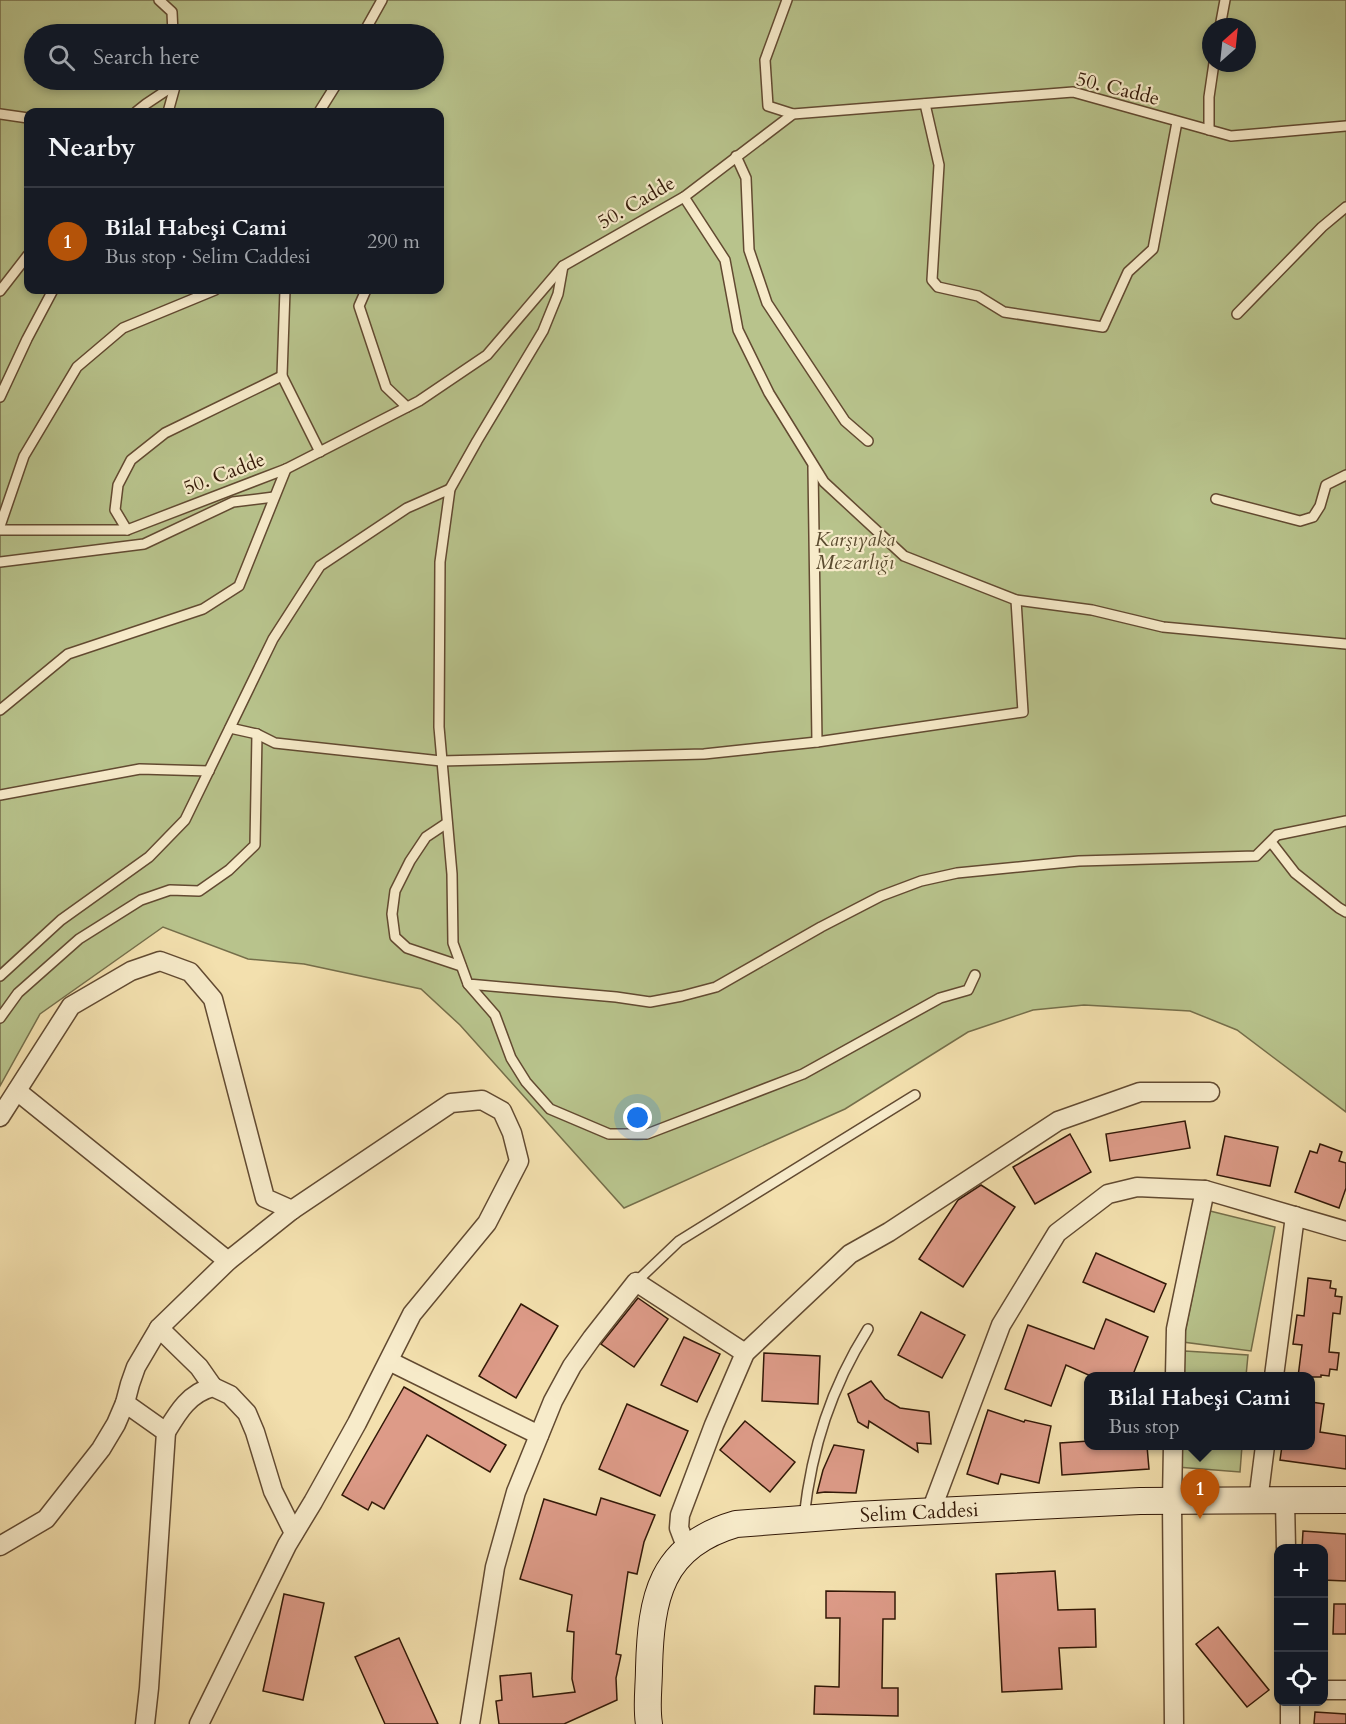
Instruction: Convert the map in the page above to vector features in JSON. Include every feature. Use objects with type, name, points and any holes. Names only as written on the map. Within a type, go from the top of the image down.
[{"type":"main road","name":"Selim Caddesi","points":[[645,1723],[652,1614],[660,1586],[672,1564],[687,1549],[702,1537],[721,1528],[736,1524],[931,1511],[1172,1501],[1346,1500]]},
{"type":"street","points":[[0,1116],[71,1006],[131,971],[160,961],[190,972],[213,999],[265,1198],[292,1210]]},
{"type":"street","points":[[17,1091],[228,1261]]},
{"type":"street","points":[[687,1549],[679,1528],[680,1515],[714,1425],[745,1353],[850,1254],[889,1232],[1058,1121],[1140,1092],[1210,1092]]},
{"type":"street","points":[[0,1546],[46,1519],[101,1449],[116,1424],[136,1366],[159,1328],[228,1261],[292,1210],[451,1103],[482,1100],[502,1110],[512,1133],[519,1161],[487,1223],[412,1314],[319,1492],[282,1555],[199,1724]]},
{"type":"street","points":[[931,1511],[1001,1324],[1057,1233],[1108,1194],[1137,1187],[1205,1190],[1346,1231]]},
{"type":"street","points":[[1175,1372],[1176,1329],[1205,1190]]},
{"type":"street","points":[[1275,1372],[1295,1216]]},
{"type":"street","points":[[470,1724],[495,1567],[516,1492],[553,1401],[592,1338],[636,1282],[745,1353]]},
{"type":"street","points":[[159,1328],[199,1367],[213,1387],[230,1395],[247,1413],[273,1491],[294,1533]]},
{"type":"street","points":[[389,1361],[539,1435]]},
{"type":"street","points":[[145,1724],[166,1432],[192,1396],[213,1387]]},
{"type":"street","points":[[125,1403],[166,1432]]},
{"type":"street","points":[[1173,1450],[1174,1724]]},
{"type":"street","points":[[1258,1501],[1264,1450]]},
{"type":"street","points":[[1286,1501],[1286,1544]]},
{"type":"street","points":[[1328,1690],[1346,1690]]},
{"type":"street","points":[[1290,1706],[1290,1724]]},
{"type":"lane","points":[[159,0],[172,12],[173,24]]},
{"type":"lane","points":[[369,24],[382,0]]},
{"type":"lane","points":[[787,0],[765,60],[768,106],[793,114]]},
{"type":"lane","points":[[1222,18],[1225,0]]},
{"type":"lane","points":[[1209,130],[1209,97],[1213,72]]},
{"type":"lane","points":[[141,108],[165,90]]},
{"type":"lane","points":[[169,108],[174,90]]},
{"type":"lane","points":[[322,108],[333,90]]},
{"type":"lane","name":"50. Cadde","points":[[0,528],[127,530],[286,469],[419,401],[487,355],[563,266],[684,196],[793,114],[1073,92],[1231,136],[1346,126]]},
{"type":"lane","points":[[925,104],[939,165],[932,280],[938,287],[978,296],[1004,312],[1102,327],[1128,272],[1153,249],[1177,122]]},
{"type":"lane","points":[[0,114],[24,117]]},
{"type":"lane","points":[[736,156],[746,178],[749,250],[767,303],[845,421],[868,441]]},
{"type":"lane","points":[[684,196],[725,260],[738,330],[769,393],[824,482],[904,556],[1016,600],[1092,610],[1163,627],[1346,644]]},
{"type":"lane","points":[[1237,314],[1322,227],[1346,207]]},
{"type":"lane","points":[[0,291],[24,260]]},
{"type":"lane","points":[[563,266],[558,294],[543,331],[450,489],[440,562],[439,727],[452,874],[453,943],[468,984],[495,1015],[511,1058],[526,1082],[550,1109],[609,1134],[647,1134],[803,1074],[940,998],[968,990],[975,975]]},
{"type":"lane","points":[[0,397],[51,294]]},
{"type":"lane","points":[[0,528],[24,456],[77,367],[123,328],[205,294]]},
{"type":"lane","points":[[285,294],[282,376],[320,452]]},
{"type":"lane","points":[[364,294],[359,306],[386,387],[407,407]]},
{"type":"lane","points":[[127,530],[115,510],[117,485],[131,460],[165,434],[282,376]]},
{"type":"lane","points":[[813,465],[817,742]]},
{"type":"lane","points":[[0,710],[68,654],[203,609],[238,586],[286,469]]},
{"type":"lane","points":[[1216,498],[1299,521],[1313,517],[1320,506],[1326,485],[1346,475]]},
{"type":"lane","points":[[0,976],[61,920],[149,857],[185,820],[273,639],[320,566],[407,508],[450,489]]},
{"type":"lane","points":[[0,562],[144,544],[233,501],[274,497]]},
{"type":"lane","points":[[230,728],[257,734],[275,743],[441,761],[704,754],[817,742],[1023,712],[1016,600]]},
{"type":"lane","points":[[0,1018],[18,993],[79,939],[141,900],[170,890],[199,891],[229,870],[255,845],[257,734]]},
{"type":"lane","points":[[0,795],[140,769],[209,771]]},
{"type":"lane","points":[[468,984],[650,1002],[716,987],[831,922],[881,896],[921,880],[957,873],[1079,861],[1256,856],[1277,835],[1346,821]]},
{"type":"lane","points":[[447,823],[426,837],[410,861],[395,891],[392,914],[395,938],[407,948],[461,966]]},
{"type":"lane","points":[[1271,842],[1295,873],[1346,912]]},
{"type":"lane","points":[[636,1282],[680,1241],[915,1095]]},
{"type":"lane","points":[[804,1519],[812,1467],[828,1407],[849,1361],[868,1329]]},
{"type":"green space","name":"Karşıyaka Mezarlığı","points":[[0,0],[1346,0],[1346,1112],[1237,1030],[1190,1011],[1084,1005],[1033,1010],[968,1032],[845,1109],[624,1208],[460,1025],[421,989],[304,964],[248,959],[163,927],[40,1014],[0,1086]]},
{"type":"green space","points":[[1210,1211],[1275,1227],[1251,1351],[1183,1342]]},
{"type":"green space","points":[[1185,1351],[1248,1355],[1246,1372],[1183,1372]]},
{"type":"green space","points":[[1178,1450],[1242,1450],[1240,1472],[1177,1467]]},
{"type":"building","points":[[1185,1121],[1190,1148],[1110,1161],[1106,1134]]},
{"type":"building","points":[[1070,1134],[1091,1172],[1035,1204],[1013,1167]]},
{"type":"building","points":[[1225,1136],[1278,1147],[1270,1186],[1217,1175]]},
{"type":"building","points":[[1320,1144],[1342,1152],[1339,1161],[1346,1163],[1346,1188],[1339,1208],[1295,1192],[1310,1151],[1317,1153]]},
{"type":"building","points":[[981,1185],[1015,1207],[963,1287],[919,1259],[958,1200]]},
{"type":"building","points":[[1096,1253],[1166,1284],[1154,1312],[1083,1282]]},
{"type":"building","points":[[1308,1278],[1331,1281],[1330,1288],[1336,1289],[1335,1296],[1342,1297],[1340,1314],[1333,1313],[1329,1352],[1339,1353],[1337,1370],[1330,1369],[1329,1376],[1315,1377],[1315,1372],[1299,1372],[1302,1345],[1293,1344],[1297,1315],[1304,1316]]},
{"type":"building","points":[[638,1298],[668,1319],[634,1367],[601,1344]]},
{"type":"building","points":[[521,1304],[558,1326],[516,1398],[479,1376]]},
{"type":"building","points":[[921,1312],[965,1335],[942,1378],[898,1355]]},
{"type":"building","points":[[1106,1319],[1148,1337],[1134,1372],[1084,1373],[1066,1365],[1051,1406],[1005,1389],[1028,1325],[1094,1349]]},
{"type":"building","points":[[684,1337],[720,1354],[697,1402],[661,1385]]},
{"type":"building","points":[[764,1353],[820,1356],[818,1404],[762,1401]]},
{"type":"building","points":[[871,1381],[885,1399],[900,1408],[929,1412],[931,1444],[917,1443],[918,1452],[869,1421],[868,1428],[858,1422],[848,1394]]},
{"type":"building","points":[[404,1387],[506,1445],[490,1472],[427,1435],[384,1509],[372,1502],[368,1510],[342,1495]]},
{"type":"building","points":[[1315,1403],[1324,1404],[1320,1432],[1346,1436],[1346,1469],[1280,1460],[1281,1450],[1315,1450]]},
{"type":"building","points":[[627,1404],[688,1431],[660,1496],[599,1469]]},
{"type":"building","points":[[988,1410],[1024,1422],[1025,1420],[1051,1426],[1039,1483],[1001,1474],[998,1484],[967,1474]]},
{"type":"building","points":[[745,1421],[795,1462],[770,1492],[720,1450]]},
{"type":"building","points":[[1084,1441],[1084,1450],[1147,1450],[1149,1469],[1062,1475],[1060,1443]]},
{"type":"building","points":[[834,1445],[864,1450],[856,1493],[817,1493],[823,1470]]},
{"type":"building","points":[[601,1498],[655,1515],[644,1542],[637,1574],[628,1572],[616,1654],[621,1655],[616,1678],[617,1700],[564,1724],[499,1724],[496,1701],[502,1700],[500,1676],[531,1673],[533,1697],[575,1692],[572,1679],[574,1632],[567,1631],[572,1595],[520,1579],[544,1499],[596,1515]]},
{"type":"building","points":[[1303,1531],[1346,1534],[1346,1581],[1328,1580],[1328,1544],[1302,1544]]},
{"type":"building","points":[[1055,1571],[1058,1610],[1095,1609],[1096,1647],[1059,1648],[1062,1689],[1002,1692],[996,1574]]},
{"type":"building","points":[[826,1591],[895,1592],[895,1619],[883,1619],[882,1688],[898,1688],[898,1716],[814,1714],[815,1686],[839,1687],[840,1618],[826,1618]]},
{"type":"building","points":[[284,1594],[324,1603],[303,1700],[263,1691]]},
{"type":"building","points":[[1334,1604],[1346,1604],[1346,1634],[1333,1634]]},
{"type":"building","points":[[1218,1627],[1269,1690],[1247,1707],[1196,1644]]},
{"type":"building","points":[[399,1638],[438,1724],[385,1724],[355,1657]]},
{"type":"building","points":[[1315,1712],[1346,1714],[1346,1724],[1314,1724]]},
{"type":"place","name":"Bilal Habeşi Cami","points":[[1200,1519]]}]
